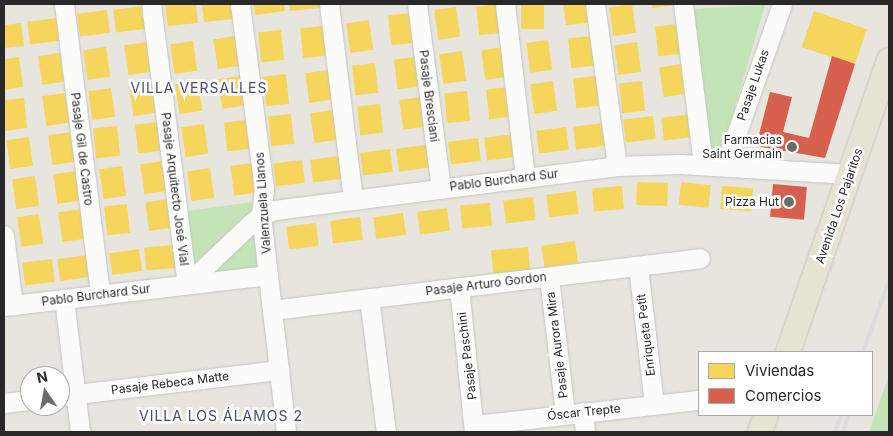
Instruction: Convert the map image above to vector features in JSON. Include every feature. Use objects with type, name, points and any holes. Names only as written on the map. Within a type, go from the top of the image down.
[{"type":"main road","name":"Avenida Los Pajaritos","points":[[788,351],[889,60]]},
{"type":"main road","points":[[760,432],[766,416]]},
{"type":"street","name":"Pasaje Gil de Castro","points":[[64,4],[100,295]]},
{"type":"street","name":"Pasaje Arquitecto José Vial","points":[[151,4],[187,284]]},
{"type":"street","name":"Valenzuela Llanos","points":[[240,4],[264,189],[262,215],[286,432]]},
{"type":"street","points":[[329,4],[353,200]]},
{"type":"street","name":"Pasaje Bresciani","points":[[417,4],[441,188]]},
{"type":"street","points":[[506,4],[525,178]]},
{"type":"street","points":[[595,4],[617,166]]},
{"type":"street","points":[[683,4],[703,165]]},
{"type":"street","name":"Pasaje Lukas","points":[[729,166],[731,149],[782,4]]},
{"type":"street","name":"Pablo Burchard Sur","points":[[187,284],[262,215],[275,210],[617,166],[703,165],[850,174]]},
{"type":"street","points":[[4,235],[8,306]]},
{"type":"street","name":"Pasaje Arturo Gordon","points":[[272,310],[700,258]]},
{"type":"street","name":"Enriqueta Petit","points":[[638,266],[654,404]]},
{"type":"street","name":"Pablo Burchard Sur","points":[[8,306],[268,275]]},
{"type":"street","name":"Pasaje Aurora Mira","points":[[548,277],[574,413],[585,432]]},
{"type":"street","name":"Pasaje Paschini","points":[[459,287],[475,429]]},
{"type":"street","points":[[369,298],[386,432]]},
{"type":"street","points":[[64,299],[67,366]]},
{"type":"street","name":"Pasaje Rebeca Matte","points":[[70,396],[279,370]]},
{"type":"street","name":"Óscar Trepte","points":[[475,429],[574,413],[698,400]]},
{"type":"street","points":[[4,403],[20,401]]},
{"type":"street","points":[[70,402],[80,432]]},
{"type":"green space","points":[[765,5],[723,147],[709,155],[691,9]]},
{"type":"green space","points":[[252,202],[254,217],[192,274],[181,212]]},
{"type":"green space","points":[[257,225],[263,269],[203,277]]},
{"type":"green space","points":[[889,375],[889,432],[869,432]]},
{"type":"building: Viviendas","points":[[165,4],[196,4],[198,23],[168,26]]},
{"type":"building: Viviendas","points":[[202,4],[232,4],[234,19],[204,22]]},
{"type":"building: Viviendas","points":[[254,4],[284,4],[285,11],[255,15]]},
{"type":"building: Viviendas","points":[[289,4],[320,4],[320,8],[290,11]]},
{"type":"building: Viviendas","points":[[499,4],[502,33],[479,35],[476,6]]},
{"type":"building: Viviendas","points":[[521,4],[544,4],[544,29],[521,29]]},
{"type":"building: Viviendas","points":[[563,4],[586,4],[589,23],[566,25]]},
{"type":"building: Viviendas","points":[[632,4],[636,33],[613,36],[609,7]]},
{"type":"building: Viviendas","points":[[652,4],[677,4],[677,5],[652,8]]},
{"type":"building: Viviendas","points":[[143,6],[146,29],[116,32],[113,10]]},
{"type":"building: Viviendas","points":[[456,7],[460,37],[438,40],[434,10]]},
{"type":"building: Viviendas","points":[[107,10],[110,33],[80,36],[77,14]]},
{"type":"building: Viviendas","points":[[814,11],[867,29],[855,65],[802,47]]},
{"type":"building: Viviendas","points":[[411,13],[414,43],[391,45],[388,15]]},
{"type":"building: Viviendas","points":[[57,18],[60,41],[30,44],[27,22]]},
{"type":"building: Viviendas","points":[[369,20],[373,50],[350,53],[346,23]]},
{"type":"building: Viviendas","points":[[21,23],[24,46],[4,48],[4,25]]},
{"type":"building: Viviendas","points":[[678,24],[681,54],[658,56],[655,26]]},
{"type":"building: Viviendas","points":[[323,26],[326,56],[303,58],[300,28]]},
{"type":"building: Viviendas","points":[[281,30],[284,60],[261,62],[258,32]]},
{"type":"building: Viviendas","points":[[235,36],[240,66],[218,69],[213,39]]},
{"type":"building: Viviendas","points":[[591,36],[594,66],[571,68],[568,38]]},
{"type":"building: Viviendas","points":[[548,40],[552,70],[530,73],[526,43]]},
{"type":"building: Viviendas","points":[[193,41],[197,71],[174,74],[170,44]]},
{"type":"building: Viviendas","points":[[147,42],[151,72],[128,75],[124,45]]},
{"type":"building: Viviendas","points":[[637,42],[641,72],[618,75],[614,45]]},
{"type":"building: Viviendas","points":[[106,47],[110,77],[87,80],[83,50]]},
{"type":"building: Viviendas","points":[[504,47],[508,77],[485,80],[481,50]]},
{"type":"building: Viviendas","points":[[462,51],[466,81],[443,84],[439,54]]},
{"type":"building: Viviendas","points":[[60,53],[64,82],[42,85],[38,56]]},
{"type":"building: Viviendas","points":[[19,57],[23,87],[4,90],[4,59]]},
{"type":"building: Viviendas","points":[[417,57],[420,87],[397,89],[394,59]]},
{"type":"building: Viviendas","points":[[375,63],[378,93],[355,95],[352,65]]},
{"type":"building: Viviendas","points":[[682,64],[686,94],[663,97],[659,67]]},
{"type":"building: Viviendas","points":[[328,70],[332,100],[309,103],[305,73]]},
{"type":"building: Viviendas","points":[[286,74],[289,104],[266,106],[263,76]]},
{"type":"building: Viviendas","points":[[240,76],[244,106],[222,109],[218,79]]},
{"type":"building: Viviendas","points":[[596,76],[599,106],[576,108],[573,78]]},
{"type":"building: Viviendas","points":[[198,81],[202,111],[179,114],[175,84]]},
{"type":"building: Viviendas","points":[[553,81],[557,111],[534,114],[530,84]]},
{"type":"building: Viviendas","points":[[642,81],[645,111],[622,113],[619,83]]},
{"type":"building: Viviendas","points":[[152,83],[156,113],[133,116],[129,86]]},
{"type":"building: Viviendas","points":[[509,87],[512,117],[489,119],[486,89]]},
{"type":"building: Viviendas","points":[[111,88],[115,117],[92,120],[88,91]]},
{"type":"building: Viviendas","points":[[467,91],[470,121],[447,123],[444,93]]},
{"type":"building: Viviendas","points":[[65,93],[69,123],[46,126],[42,96]]},
{"type":"building: Viviendas","points":[[421,97],[425,127],[403,130],[399,100]]},
{"type":"building: Viviendas","points":[[24,98],[27,128],[4,131],[4,100]]},
{"type":"building: Viviendas","points":[[380,104],[383,133],[360,135],[357,106]]},
{"type":"building: Viviendas","points":[[333,110],[337,140],[314,143],[310,113]]},
{"type":"building: Viviendas","points":[[291,114],[294,144],[271,146],[268,116]]},
{"type":"building: Viviendas","points":[[691,114],[694,137],[664,140],[661,118]]},
{"type":"building: Viviendas","points":[[653,116],[656,139],[626,142],[623,120]]},
{"type":"building: Viviendas","points":[[247,120],[250,149],[227,151],[224,122]]},
{"type":"building: Viviendas","points":[[158,122],[161,151],[138,153],[135,124]]},
{"type":"building: Viviendas","points":[[603,123],[606,146],[576,149],[573,127]]},
{"type":"building: Viviendas","points":[[204,124],[208,154],[185,157],[181,127]]},
{"type":"building: Viviendas","points":[[117,126],[120,156],[96,158],[93,129]]},
{"type":"building: Viviendas","points":[[566,127],[569,150],[539,153],[536,131]]},
{"type":"building: Viviendas","points":[[71,132],[75,162],[52,165],[48,135]]},
{"type":"building: Viviendas","points":[[514,134],[517,157],[487,160],[484,138]]},
{"type":"building: Viviendas","points":[[29,137],[33,166],[10,169],[6,140]]},
{"type":"building: Viviendas","points":[[478,138],[481,161],[451,164],[448,142]]},
{"type":"building: Viviendas","points":[[426,145],[429,168],[399,171],[396,149]]},
{"type":"building: Viviendas","points":[[390,149],[393,172],[363,175],[360,153]]},
{"type":"building: Viviendas","points":[[340,156],[343,179],[313,182],[310,160]]},
{"type":"building: Viviendas","points":[[302,160],[305,183],[276,186],[273,164]]},
{"type":"building: Viviendas","points":[[163,161],[167,191],[144,194],[140,164]]},
{"type":"building: Viviendas","points":[[252,163],[256,193],[234,196],[230,166]]},
{"type":"building: Viviendas","points":[[122,166],[126,196],[103,199],[99,169]]},
{"type":"building: Viviendas","points":[[210,168],[214,198],[191,201],[187,171]]},
{"type":"building: Viviendas","points":[[76,171],[80,201],[57,204],[53,174]]},
{"type":"building: Viviendas","points":[[35,176],[39,206],[16,209],[12,179]]},
{"type":"building: Viviendas","points":[[637,182],[668,183],[667,206],[636,205]]},
{"type":"building: Viviendas","points":[[681,182],[711,185],[708,208],[679,205]]},
{"type":"building: Viviendas","points":[[622,186],[624,209],[594,212],[592,189]]},
{"type":"building: Viviendas","points":[[722,186],[753,188],[751,211],[720,209]]},
{"type":"building: Viviendas","points":[[576,191],[579,214],[549,217],[546,195]]},
{"type":"building: Viviendas","points":[[533,197],[536,220],[506,223],[503,201]]},
{"type":"building: Viviendas","points":[[168,199],[172,228],[149,231],[145,202]]},
{"type":"building: Viviendas","points":[[490,203],[492,226],[462,229],[460,206]]},
{"type":"building: Viviendas","points":[[127,204],[130,233],[107,235],[104,206]]},
{"type":"building: Viviendas","points":[[447,208],[450,231],[420,234],[417,212]]},
{"type":"building: Viviendas","points":[[81,209],[85,239],[62,242],[58,212]]},
{"type":"building: Viviendas","points":[[403,213],[406,235],[376,239],[373,217]]},
{"type":"building: Viviendas","points":[[39,214],[43,244],[21,247],[17,217]]},
{"type":"building: Viviendas","points":[[360,217],[363,240],[333,243],[330,221]]},
{"type":"building: Viviendas","points":[[316,223],[319,246],[289,249],[286,227]]},
{"type":"building: Viviendas","points":[[575,241],[578,263],[544,268],[541,246]]},
{"type":"building: Viviendas","points":[[174,245],[176,268],[146,271],[144,248]]},
{"type":"building: Viviendas","points":[[528,247],[530,270],[493,273],[491,250]]},
{"type":"building: Viviendas","points":[[139,249],[142,271],[112,275],[109,253]]},
{"type":"building: Viviendas","points":[[87,255],[90,277],[60,281],[57,259]]},
{"type":"building: Viviendas","points":[[52,259],[55,282],[25,285],[22,263]]},
{"type":"building: Comercios","points":[[832,56],[855,64],[825,158],[756,146],[770,92],[792,97],[783,132],[809,138]]},
{"type":"building: Comercios","name":"Pizza Hut","points":[[773,184],[807,187],[804,220],[770,217]]},
{"type":"railway","points":[[863,351],[889,280]]},
{"type":"railway","points":[[835,432],[841,416]]},
{"type":"railway","points":[[843,432],[849,416]]},
{"type":"place","name":"Farmacias Saint Germain","points":[[792,147]]},
{"type":"place","name":"Pizza Hut","points":[[789,202]]},
{"type":"district","name":"VILLA VERSALLES","points":[[199,88]]},
{"type":"district","name":"VILLA LOS ÁLAMOS 2","points":[[221,416]]}]
